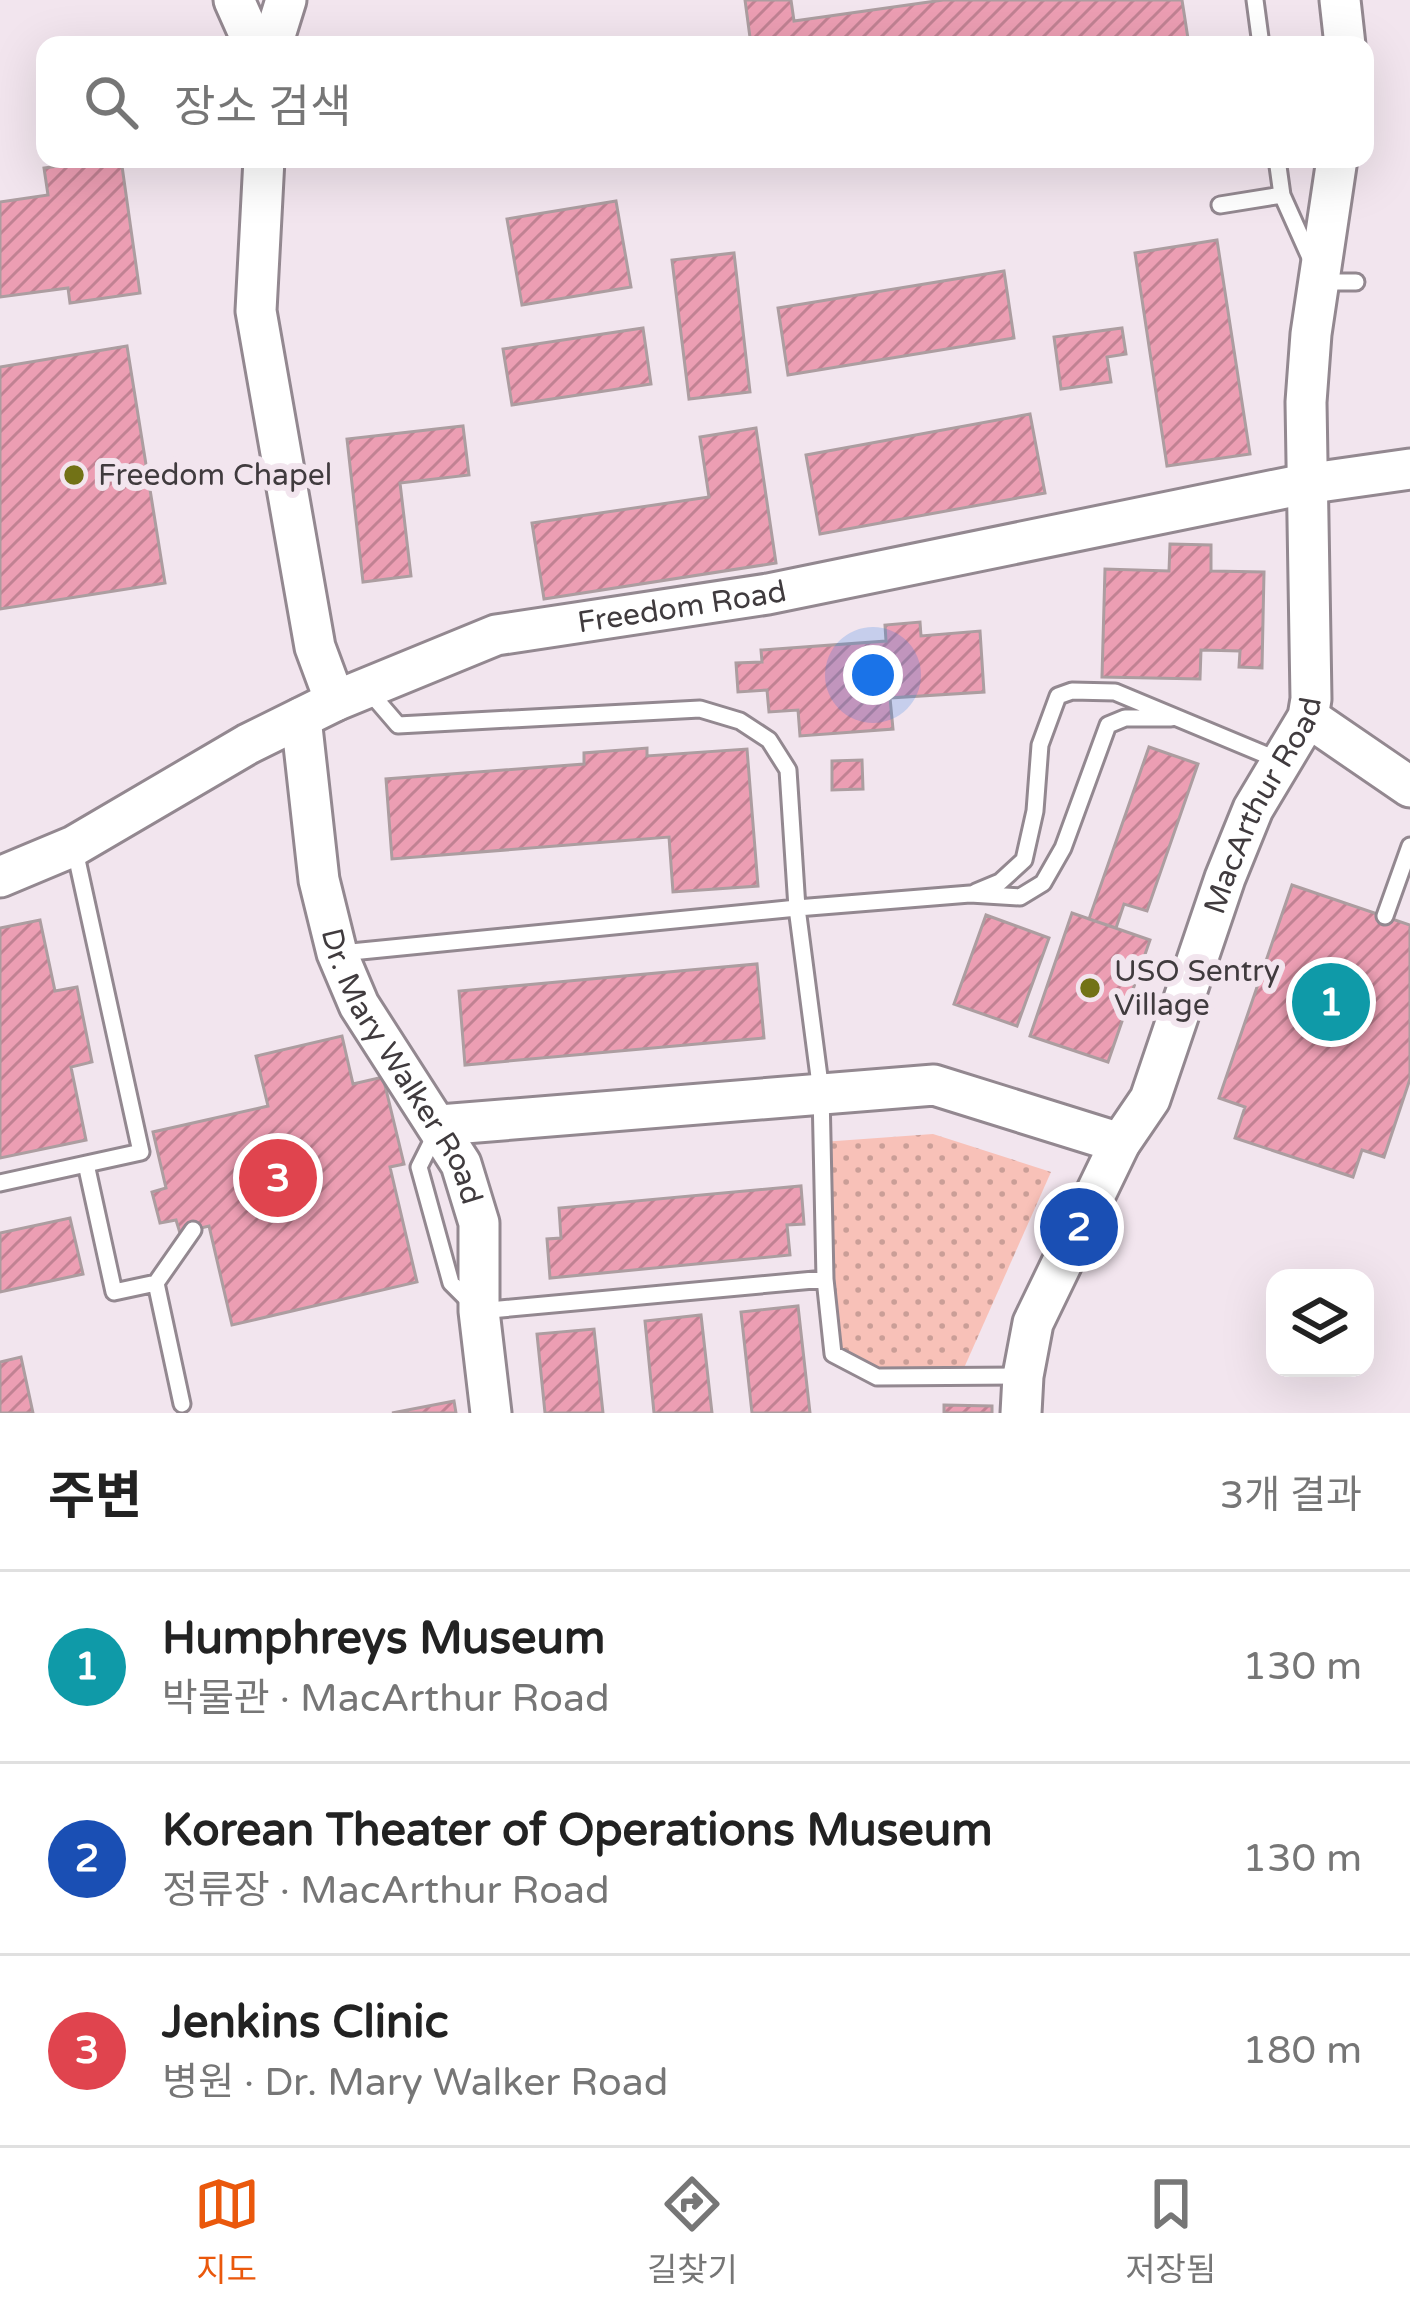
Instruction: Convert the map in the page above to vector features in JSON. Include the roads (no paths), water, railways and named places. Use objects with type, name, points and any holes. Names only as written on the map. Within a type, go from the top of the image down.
[{"type":"street","points":[[234,0],[250,36]]},
{"type":"street","points":[[275,36],[286,0]]},
{"type":"street","points":[[1340,0],[1344,36]]},
{"type":"street","name":"Dr. Mary Walker Road","points":[[264,168],[256,311],[315,647],[334,702],[319,880],[338,953],[359,1005],[461,1164],[479,1223],[479,1311],[491,1413]]},
{"type":"street","name":"MacArthur Road","points":[[1022,1394],[1033,1323],[1120,1143],[1157,1084],[1225,878],[1253,809],[1308,717],[1312,699],[1306,402],[1311,334],[1339,282],[1337,168]]},
{"type":"street","name":"Freedom Road","points":[[0,877],[74,846],[248,744],[334,702],[496,635],[519,620],[768,594],[1305,484],[1410,469]]},
{"type":"street","points":[[1308,717],[1410,788]]},
{"type":"street","points":[[440,1125],[934,1085],[1120,1143]]},
{"type":"lane","points":[[1255,0],[1260,36]]},
{"type":"lane","points":[[1278,168],[1282,195],[1339,282]]},
{"type":"lane","points":[[1220,205],[1282,195]]},
{"type":"lane","points":[[970,894],[1000,882],[1024,860],[1035,811],[1040,745],[1058,696],[1072,691],[1115,692],[1281,761]]},
{"type":"lane","points":[[334,702],[398,725],[700,709],[740,721],[769,740],[788,770],[797,908],[821,1092],[825,1279],[833,1354],[877,1377],[1022,1394]]},
{"type":"lane","points":[[338,953],[797,908],[970,894],[1020,897],[1043,884],[1063,848],[1108,725],[1125,718],[1172,718]]},
{"type":"lane","points":[[0,1183],[141,1152],[74,846]]},
{"type":"lane","points":[[1385,916],[1410,846]]},
{"type":"lane","points":[[86,1164],[114,1292],[156,1282],[193,1230]]},
{"type":"lane","points":[[479,1311],[825,1279]]},
{"type":"lane","points":[[156,1282],[182,1404]]},
{"type":"place","name":"Freedom Chapel","points":[[74,475]]},
{"type":"place","name":"USO Sentry Village","points":[[1090,988]]},
{"type":"place","name":"Humphreys Museum","points":[[1331,1002]]},
{"type":"place","name":"Jenkins Clinic","points":[[278,1178]]},
{"type":"place","name":"Korean Theater of Operations Museum","points":[[1079,1227]]}]
